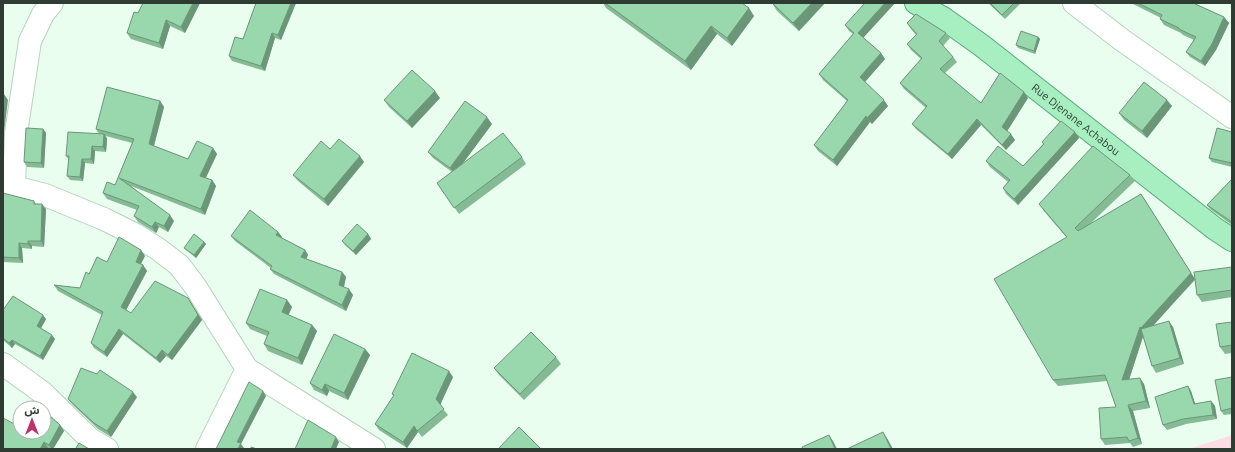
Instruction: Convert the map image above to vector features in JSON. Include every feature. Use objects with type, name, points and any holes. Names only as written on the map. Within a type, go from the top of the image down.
[{"type":"main road","name":"Rue Djenane Achabou","points":[[916,3],[943,18],[975,41],[1214,228],[1232,240]]},
{"type":"street","points":[[52,3],[43,14],[30,41],[9,185],[45,196],[136,235],[179,265],[195,286],[247,370],[374,449]]},
{"type":"street","points":[[1074,3],[1122,40],[1232,117]]},
{"type":"street","points":[[3,364],[43,393],[90,439],[106,449]]},
{"type":"street","points":[[207,449],[247,370]]},
{"type":"shaded area","points":[[1232,435],[1232,449],[1189,449]]},
{"type":"building","points":[[143,3],[193,3],[181,27],[166,20],[159,43],[127,33],[134,12],[138,13]]},
{"type":"building","points":[[256,3],[291,3],[278,35],[272,33],[261,66],[229,56],[235,37],[243,39]]},
{"type":"building","points":[[605,3],[742,3],[749,8],[727,38],[711,26],[685,61]]},
{"type":"building","points":[[772,3],[812,3],[793,23]]},
{"type":"building","points":[[865,3],[885,3],[858,33],[881,53],[860,77],[884,100],[867,118],[866,116],[833,160],[814,145],[848,100],[819,74],[854,33],[845,25]]},
{"type":"building","points":[[990,3],[1014,3],[1002,15]]},
{"type":"building","points":[[1138,3],[1193,3],[1224,17],[1212,44],[1201,61],[1186,52],[1196,37],[1160,19],[1162,15]]},
{"type":"building","points":[[916,14],[946,33],[939,41],[953,57],[940,69],[981,103],[1000,73],[1024,92],[1002,127],[1011,134],[1002,145],[977,119],[948,154],[912,124],[927,106],[900,83],[922,58],[907,44],[917,34],[907,23]]},
{"type":"building","points":[[1021,31],[1038,37],[1034,51],[1016,45]]},
{"type":"building","points":[[412,70],[435,91],[407,121],[384,100]]},
{"type":"building","points":[[1144,82],[1167,100],[1142,131],[1119,113]]},
{"type":"building","points":[[107,87],[160,101],[149,144],[188,159],[197,141],[213,148],[200,176],[212,180],[201,209],[119,178],[170,215],[164,226],[155,222],[152,227],[134,216],[139,206],[103,193],[107,182],[115,185],[134,139],[96,129]]},
{"type":"building","points":[[465,101],[487,117],[450,168],[428,152]]},
{"type":"building","points":[[1061,121],[1075,132],[1014,199],[1003,188],[1010,180],[986,161],[998,146],[1023,166],[1044,144],[1042,142]]},
{"type":"building","points":[[26,128],[43,129],[41,163],[24,162]]},
{"type":"building","points":[[1217,128],[1232,132],[1232,163],[1209,158]]},
{"type":"building","points":[[68,132],[104,134],[103,147],[92,146],[91,159],[82,159],[80,177],[67,176],[69,156],[66,156]]},
{"type":"building","points":[[503,133],[522,157],[454,208],[437,183]]},
{"type":"building","points":[[339,139],[360,156],[324,199],[293,175],[321,141],[330,149]]},
{"type":"building","points":[[1093,146],[1130,175],[1075,228],[1078,231],[1141,194],[1191,273],[1141,328],[1140,327],[1122,380],[1140,378],[1146,401],[1128,405],[1138,438],[1129,441],[1127,437],[1101,439],[1099,408],[1116,407],[1105,375],[1053,380],[994,279],[1067,237],[1039,204]]},
{"type":"building","points":[[1232,179],[1232,222],[1207,205]]},
{"type":"building","points":[[3,193],[34,201],[34,204],[42,204],[41,241],[28,241],[28,244],[19,243],[19,258],[3,257]]},
{"type":"building","points":[[250,210],[278,232],[276,235],[305,250],[301,257],[342,272],[339,285],[349,289],[342,305],[270,269],[272,266],[231,236]]},
{"type":"building","points":[[357,224],[368,234],[353,251],[342,241]]},
{"type":"building","points":[[194,234],[204,242],[194,255],[184,248]]},
{"type":"building","points":[[119,237],[141,250],[136,262],[143,265],[121,307],[131,313],[155,281],[188,298],[198,315],[168,355],[162,350],[156,358],[119,329],[104,352],[91,343],[103,312],[54,285],[80,288],[86,272],[89,274],[97,257],[107,262]]},
{"type":"building","points":[[1232,267],[1232,290],[1197,295],[1194,272]]},
{"type":"building","points":[[260,289],[287,300],[282,312],[312,325],[298,358],[264,344],[269,332],[246,323]]},
{"type":"building","points":[[13,296],[43,315],[37,326],[52,335],[40,356],[12,340],[9,343],[3,338],[3,310]]},
{"type":"building","points":[[1169,321],[1180,358],[1152,366],[1141,329]]},
{"type":"building","points":[[1232,322],[1232,345],[1220,347],[1216,324]]},
{"type":"building","points":[[531,332],[556,357],[520,394],[494,368]]},
{"type":"building","points":[[334,334],[365,349],[344,393],[325,384],[322,390],[310,383]]},
{"type":"building","points":[[412,353],[449,371],[436,399],[444,409],[417,431],[414,426],[403,442],[375,424],[394,395],[392,394]]},
{"type":"building","points":[[81,368],[97,374],[100,370],[133,392],[107,431],[94,423],[68,399]]},
{"type":"building","points":[[1232,377],[1232,408],[1221,411],[1215,380]]},
{"type":"building","points":[[249,382],[263,391],[237,442],[241,443],[238,449],[216,449]]},
{"type":"building","points":[[1188,386],[1194,404],[1211,401],[1213,415],[1183,419],[1163,425],[1155,397]]},
{"type":"building","points":[[3,418],[12,423],[12,440],[52,440],[49,445],[44,442],[40,449],[3,449]]},
{"type":"building","points":[[52,418],[60,425],[52,440]]},
{"type":"building","points":[[308,420],[336,437],[331,449],[295,449]]},
{"type":"building","points":[[519,427],[541,449],[498,449]]},
{"type":"building","points":[[883,432],[891,449],[847,449]]},
{"type":"building","points":[[829,435],[835,449],[803,449],[802,447]]},
{"type":"building","points":[[79,443],[89,449],[76,448]]}]
